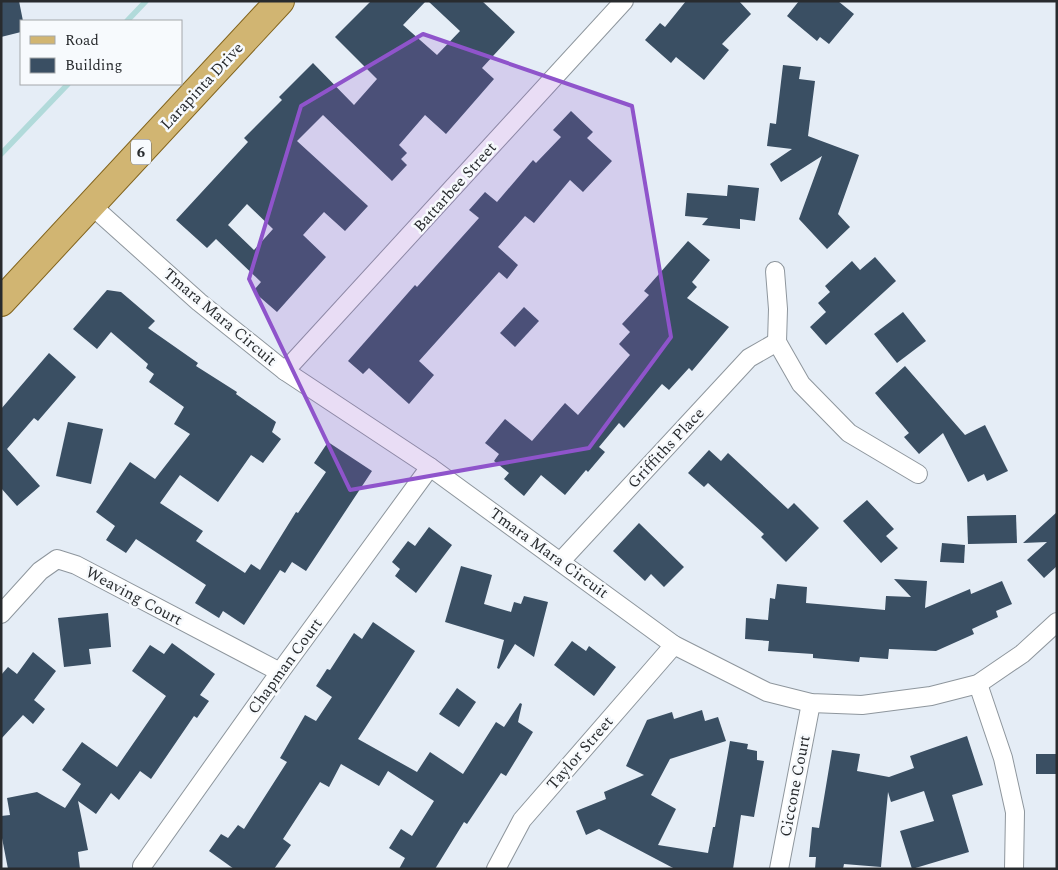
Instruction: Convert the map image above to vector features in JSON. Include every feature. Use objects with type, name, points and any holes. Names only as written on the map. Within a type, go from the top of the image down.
[{"type":"main road","name":"Larapinta Drive","points":[[1,302],[280,1]]},
{"type":"street","name":"Battarbee Street","points":[[285,371],[624,1]]},
{"type":"street","name":"Tmara Mara Circuit","points":[[91,205],[199,302],[285,371],[430,467],[674,645],[767,692],[811,703],[862,705],[931,696],[978,684],[1022,654],[1057,622]]},
{"type":"street","points":[[775,271],[778,309],[777,342],[801,384],[849,433],[918,474]]},
{"type":"street","name":"Griffiths Place","points":[[561,561],[749,358],[777,342]]},
{"type":"street","name":"Chapman Court","points":[[142,866],[280,672],[430,467]]},
{"type":"street","name":"Weaving Court","points":[[1,614],[40,572],[58,559],[76,565],[280,672]]},
{"type":"street","name":"Taylor Street","points":[[496,869],[522,820],[674,645]]},
{"type":"street","points":[[978,684],[1004,758],[1015,812],[1014,869]]},
{"type":"street","name":"Ciccone Court","points":[[779,869],[811,703]]},
{"type":"highlighted area","points":[[423,34],[632,106],[671,337],[589,448],[350,490],[249,279],[301,106]]},
{"type":"building","points":[[1,1],[19,1],[23,20],[20,20],[20,32],[1,37]]},
{"type":"building","points":[[371,1],[426,1],[403,25],[437,55],[460,31],[428,1],[482,1],[515,32],[482,68],[494,79],[446,134],[425,115],[399,145],[407,153],[401,159],[407,165],[392,181],[323,115],[297,141],[368,206],[345,231],[324,212],[303,235],[326,257],[277,312],[253,291],[261,282],[216,239],[207,248],[176,220],[248,142],[244,138],[282,100],[279,97],[313,63],[354,105],[377,79],[335,37]],"holes":[[[247,204],[273,229],[254,250],[228,225]]]},
{"type":"building","points":[[686,1],[739,1],[751,14],[722,44],[729,50],[704,80],[676,57],[671,63],[645,40],[660,23],[665,27]]},
{"type":"building","points":[[799,1],[838,1],[854,14],[829,44],[820,37],[817,41],[787,16]]},
{"type":"building","points":[[783,65],[801,67],[799,79],[815,81],[808,136],[859,155],[838,214],[850,227],[827,249],[799,219],[822,156],[781,182],[770,164],[792,149],[767,146],[770,123],[776,124]]},
{"type":"building","points":[[571,111],[593,132],[587,138],[612,161],[583,192],[570,180],[534,223],[525,216],[498,247],[518,265],[507,279],[499,272],[419,361],[434,375],[409,404],[369,368],[363,374],[348,361],[415,285],[417,287],[479,218],[469,210],[485,192],[497,202],[533,160],[536,163],[561,137],[553,130]]},
{"type":"building","points":[[728,185],[759,188],[755,221],[740,219],[740,229],[702,225],[708,218],[685,216],[687,193],[727,196]]},
{"type":"building","points":[[688,241],[710,260],[692,282],[697,287],[687,298],[729,327],[692,371],[689,368],[669,390],[662,384],[624,428],[619,423],[599,447],[605,452],[588,472],[586,470],[565,495],[541,475],[524,496],[504,479],[509,473],[494,461],[499,454],[485,443],[505,419],[532,441],[565,403],[578,415],[630,355],[619,344],[630,332],[622,324],[649,295],[644,291]]},
{"type":"building","points":[[875,257],[896,281],[826,345],[810,327],[826,312],[818,303],[830,292],[825,286],[852,261],[860,270]]},
{"type":"building","points":[[107,290],[121,292],[155,321],[148,328],[198,363],[196,366],[237,392],[236,394],[276,422],[272,432],[281,439],[263,463],[251,455],[218,502],[180,475],[160,503],[203,531],[196,541],[245,573],[251,564],[260,570],[296,512],[298,513],[326,472],[314,463],[328,442],[372,471],[306,571],[292,562],[285,573],[280,570],[244,625],[223,611],[219,618],[195,603],[206,585],[136,539],[126,553],[106,540],[115,526],[96,512],[130,462],[155,479],[190,434],[174,424],[184,407],[149,382],[154,374],[146,368],[148,364],[111,332],[97,349],[73,329]]},
{"type":"building","points":[[524,307],[539,321],[515,347],[500,333]]},
{"type":"building","points":[[903,312],[926,341],[897,363],[874,334]]},
{"type":"building","points":[[49,353],[76,377],[38,421],[34,418],[7,449],[40,486],[17,506],[1,488],[1,409]]},
{"type":"building","points":[[905,366],[965,435],[985,425],[1008,471],[987,481],[984,474],[968,482],[943,433],[919,454],[904,437],[909,433],[875,393]]},
{"type":"building","points":[[68,422],[103,429],[91,484],[56,476]]},
{"type":"building","points":[[709,450],[721,461],[728,453],[788,509],[794,503],[819,528],[786,562],[761,537],[764,534],[708,483],[704,487],[688,473]]},
{"type":"building","points":[[867,500],[894,529],[886,536],[898,548],[881,563],[843,521]]},
{"type":"building","points":[[1057,512],[1057,566],[1044,578],[1027,560],[1047,542],[1023,543]]},
{"type":"building","points":[[1016,515],[1017,543],[968,544],[967,516]]},
{"type":"building","points":[[639,523],[684,567],[664,587],[651,574],[645,581],[613,551]]},
{"type":"building","points":[[429,527],[452,545],[416,593],[395,576],[400,569],[392,562],[408,541],[415,546]]},
{"type":"building","points":[[942,543],[965,545],[964,563],[940,562]]},
{"type":"building","points":[[461,566],[492,575],[484,604],[511,612],[514,602],[521,604],[524,596],[548,602],[534,657],[515,644],[499,669],[497,668],[504,640],[445,622]]},
{"type":"building","points":[[894,579],[927,581],[925,608],[970,589],[971,594],[1002,581],[1012,604],[996,611],[998,617],[972,629],[974,634],[936,651],[889,649],[888,659],[860,657],[859,662],[813,658],[813,654],[768,651],[769,641],[745,639],[746,618],[768,620],[770,598],[775,599],[777,584],[807,587],[806,603],[885,610],[886,596],[911,597]]},
{"type":"building","points":[[108,613],[111,647],[89,649],[91,664],[64,667],[58,618]]},
{"type":"building","points":[[373,622],[415,651],[358,739],[417,772],[430,752],[463,774],[496,722],[504,727],[520,703],[522,704],[518,722],[533,732],[506,776],[501,773],[467,824],[464,822],[435,869],[399,869],[405,858],[389,848],[401,829],[412,836],[434,801],[388,771],[379,786],[341,764],[329,787],[320,782],[283,839],[291,845],[274,869],[234,869],[209,851],[221,834],[228,838],[238,825],[244,829],[287,762],[280,758],[305,715],[316,721],[332,697],[316,686],[327,669],[330,670],[354,633],[362,639]]},
{"type":"building","points":[[572,641],[586,651],[589,646],[616,667],[594,696],[554,665]]},
{"type":"building","points":[[172,643],[215,674],[200,695],[209,701],[197,718],[194,716],[151,779],[140,771],[119,800],[111,793],[96,814],[78,801],[88,850],[78,852],[80,869],[8,869],[1,833],[1,816],[10,815],[7,798],[37,792],[65,808],[81,784],[62,770],[82,742],[117,767],[166,696],[132,671],[150,645],[164,654]]},
{"type":"building","points":[[33,652],[56,671],[34,700],[45,709],[33,724],[23,715],[1,739],[1,675],[8,667],[17,674]]},
{"type":"building","points":[[457,688],[476,702],[459,727],[439,714]]},
{"type":"building","points":[[702,710],[705,721],[718,717],[726,741],[670,759],[651,795],[676,809],[658,845],[708,853],[713,827],[715,827],[730,741],[748,744],[747,749],[757,751],[757,760],[764,761],[754,817],[741,815],[733,869],[675,869],[599,829],[586,835],[576,811],[606,799],[604,792],[644,775],[626,766],[647,720],[672,712],[674,719]]},
{"type":"building","points":[[967,736],[983,785],[952,795],[969,852],[912,869],[900,831],[934,821],[924,791],[891,802],[888,792],[881,867],[844,864],[843,869],[815,869],[816,857],[809,857],[812,827],[819,828],[832,750],[860,754],[857,771],[889,777],[914,768],[910,756]]},
{"type":"building","points":[[1036,754],[1057,754],[1057,774],[1036,774]]},
{"type":"waterway","points":[[128,20],[146,1]]},
{"type":"waterway","points":[[1,154],[67,85]]}]
